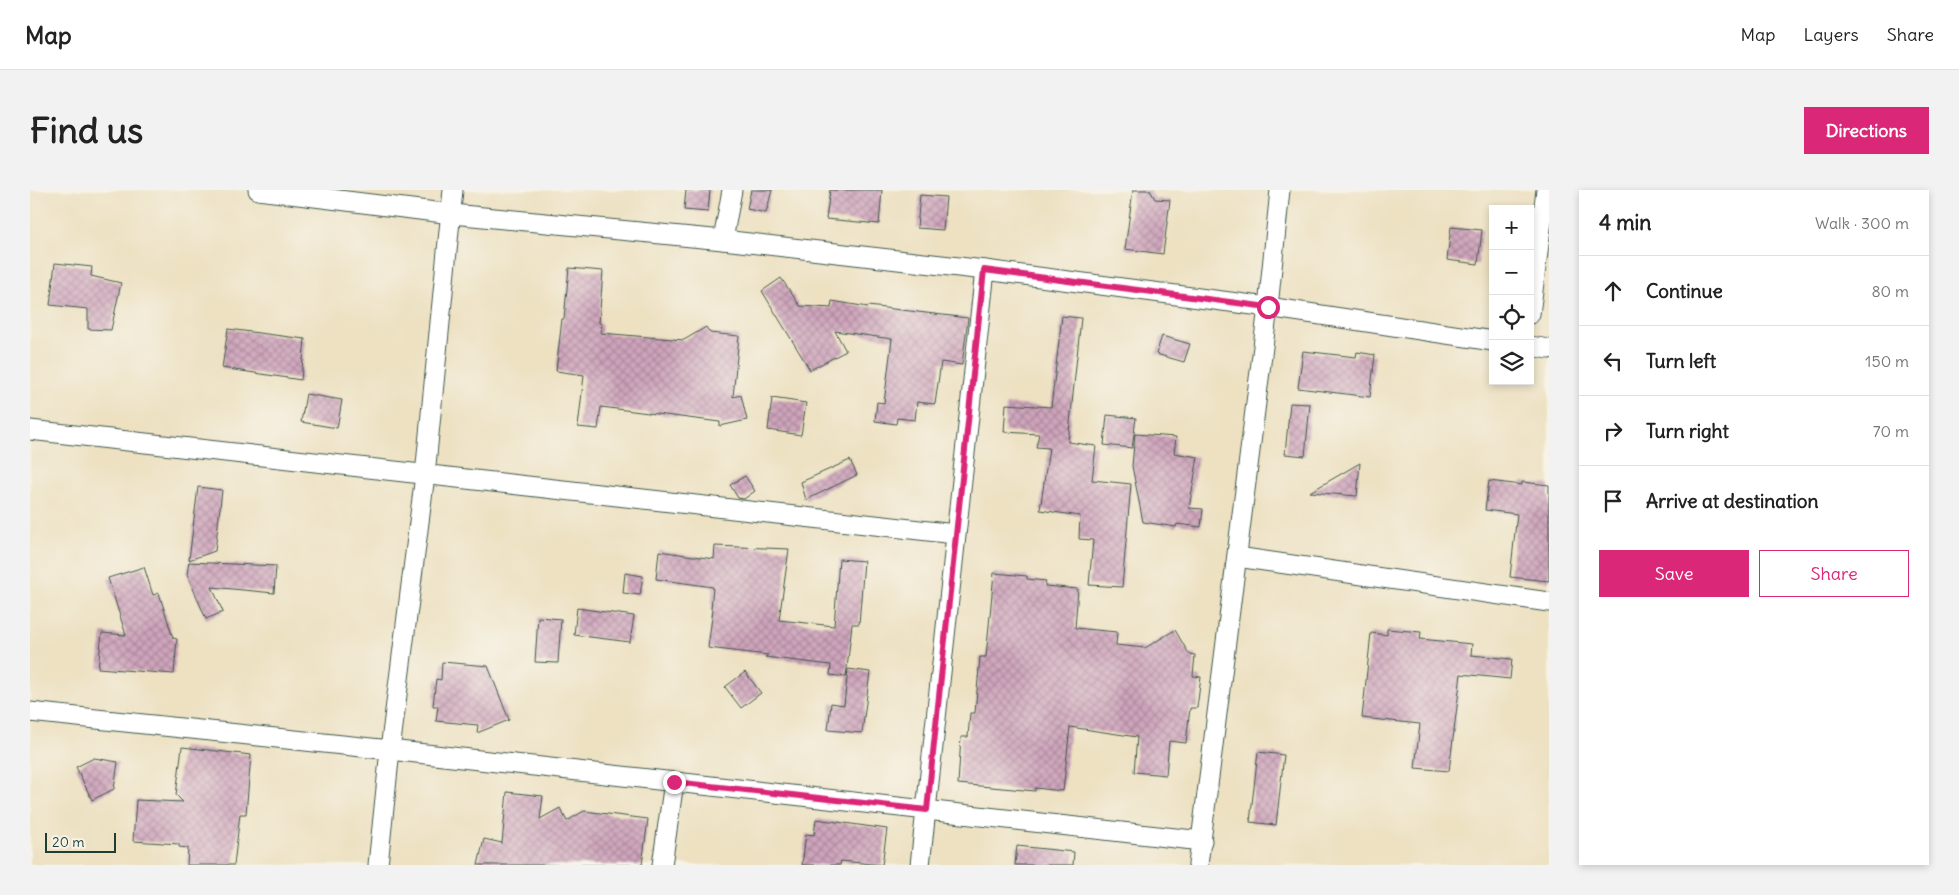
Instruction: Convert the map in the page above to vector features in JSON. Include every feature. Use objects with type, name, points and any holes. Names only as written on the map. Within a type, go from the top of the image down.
[{"type":"street","points":[[258,190],[452,214],[723,240],[984,270],[1268,307],[1489,340]]},
{"type":"street","points":[[378,865],[390,750],[425,475],[453,190]]},
{"type":"street","points":[[723,240],[732,190]]},
{"type":"street","points":[[1198,865],[1268,307],[1280,190]]},
{"type":"street","points":[[1532,295],[1546,190]]},
{"type":"street","points":[[920,865],[984,270]]},
{"type":"street","points":[[1534,347],[1549,349]]},
{"type":"street","points":[[30,430],[955,534]]},
{"type":"street","points":[[1237,557],[1549,602]]},
{"type":"street","points":[[30,712],[390,750],[1202,841]]},
{"type":"street","points":[[662,865],[674,782]]},
{"type":"building","points":[[686,190],[710,190],[708,212],[684,210]]},
{"type":"building","points":[[751,190],[772,190],[766,213],[747,209]]},
{"type":"building","points":[[830,190],[882,190],[879,224],[826,219]]},
{"type":"building","points":[[1133,190],[1150,190],[1155,199],[1170,200],[1163,254],[1125,249]]},
{"type":"building","points":[[920,195],[946,197],[943,230],[917,228]]},
{"type":"building","points":[[1451,227],[1482,230],[1478,264],[1447,260]]},
{"type":"building","points":[[55,263],[92,267],[91,276],[121,283],[111,330],[88,329],[88,309],[50,305]]},
{"type":"building","points":[[569,268],[603,271],[599,323],[602,324],[601,333],[684,340],[706,327],[710,333],[739,336],[733,397],[741,395],[747,420],[720,426],[720,422],[601,407],[598,429],[578,427],[584,375],[556,371]]},
{"type":"building","points":[[781,278],[800,306],[831,308],[832,301],[968,318],[962,365],[941,362],[935,404],[917,402],[915,420],[897,418],[896,424],[875,421],[877,402],[884,403],[892,339],[835,331],[846,351],[810,370],[762,291]]},
{"type":"building","points":[[1062,316],[1081,318],[1068,442],[1096,446],[1092,480],[1131,484],[1122,587],[1089,585],[1093,540],[1079,539],[1080,516],[1040,510],[1049,448],[1036,447],[1039,434],[1004,432],[1006,404],[1051,407]]},
{"type":"building","points":[[228,329],[305,339],[301,380],[222,368]]},
{"type":"building","points":[[1162,336],[1190,344],[1184,362],[1156,354]]},
{"type":"building","points":[[1303,351],[1356,357],[1357,352],[1375,355],[1370,397],[1298,388]]},
{"type":"building","points":[[306,394],[342,400],[337,428],[301,422]]},
{"type":"building","points":[[772,398],[806,403],[801,435],[768,430]]},
{"type":"building","points":[[1290,403],[1310,404],[1305,456],[1285,454]]},
{"type":"building","points":[[1107,415],[1136,418],[1132,448],[1104,445]]},
{"type":"building","points":[[1135,434],[1176,437],[1174,453],[1198,457],[1189,508],[1203,509],[1201,527],[1177,524],[1176,527],[1143,522],[1132,466]]},
{"type":"building","points":[[850,460],[857,475],[806,500],[801,482]]},
{"type":"building","points":[[1360,463],[1357,496],[1310,492]]},
{"type":"building","points":[[745,476],[755,491],[744,499],[738,498],[730,485]]},
{"type":"building","points":[[1489,481],[1522,485],[1522,482],[1549,485],[1549,581],[1510,577],[1517,514],[1485,510]]},
{"type":"building","points":[[198,487],[222,490],[215,551],[189,560]]},
{"type":"building","points":[[715,546],[789,549],[779,620],[834,626],[839,559],[864,561],[859,624],[852,624],[846,677],[830,675],[831,665],[708,648],[713,609],[711,609],[713,587],[656,579],[659,551],[714,559]]},
{"type":"building","points":[[189,562],[276,566],[274,593],[212,587],[223,612],[206,619],[187,574]]},
{"type":"building","points":[[144,567],[153,595],[159,593],[173,638],[177,639],[174,674],[98,668],[102,633],[126,635],[108,578]]},
{"type":"building","points":[[625,573],[643,576],[640,595],[623,593]]},
{"type":"building","points":[[994,573],[1027,576],[1027,579],[1046,581],[1045,586],[1078,589],[1075,628],[1117,632],[1116,645],[1145,648],[1175,630],[1189,654],[1195,655],[1193,676],[1201,677],[1197,708],[1190,708],[1186,743],[1169,741],[1166,775],[1134,772],[1137,737],[1070,727],[1063,791],[1035,788],[1035,791],[958,784],[961,737],[968,737],[970,713],[975,713],[980,657],[986,657]]},
{"type":"building","points":[[577,608],[634,616],[630,642],[574,635]]},
{"type":"building","points":[[538,617],[561,619],[558,663],[535,662]]},
{"type":"building","points":[[1387,629],[1421,632],[1420,639],[1472,644],[1471,655],[1512,659],[1510,679],[1461,674],[1449,771],[1415,768],[1420,724],[1362,718],[1371,633],[1387,635]]},
{"type":"building","points":[[442,662],[488,666],[509,720],[477,733],[478,725],[436,721],[438,706],[433,706],[436,679],[441,680]]},
{"type":"building","points":[[848,669],[870,672],[862,733],[828,730],[831,703],[844,705]]},
{"type":"building","points":[[745,672],[761,693],[741,708],[725,687]]},
{"type":"building","points":[[182,747],[251,755],[246,814],[240,814],[234,865],[187,865],[188,848],[179,847],[179,844],[133,841],[136,800],[183,802],[176,795]]},
{"type":"building","points":[[1258,752],[1284,755],[1276,825],[1250,822]]},
{"type":"building","points":[[94,758],[118,762],[114,789],[92,800],[76,767]]},
{"type":"building","points":[[507,792],[543,796],[540,819],[560,808],[567,821],[584,811],[648,819],[642,865],[478,865],[484,839],[502,843]]},
{"type":"building","points":[[816,819],[887,829],[882,865],[841,861],[840,865],[802,865],[806,834],[814,835]]},
{"type":"building","points":[[1017,846],[1074,852],[1073,865],[1015,865]]},
{"type":"route","points":[[674,782],[927,810],[984,270],[1268,307]]}]
